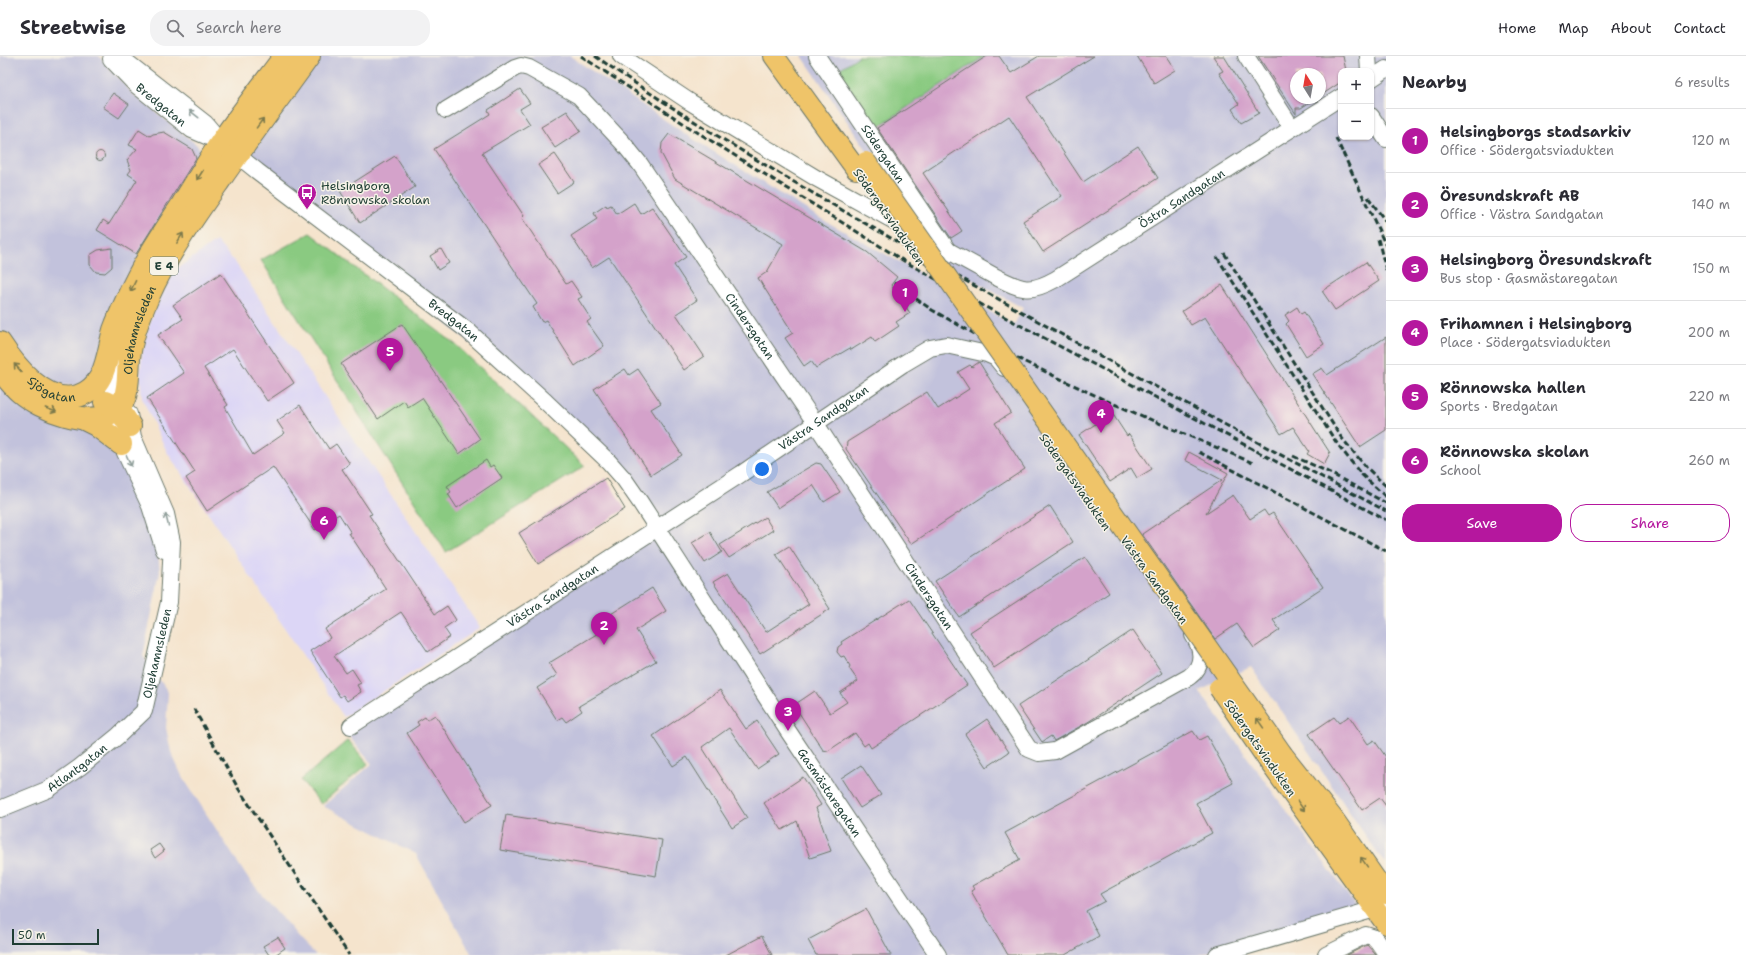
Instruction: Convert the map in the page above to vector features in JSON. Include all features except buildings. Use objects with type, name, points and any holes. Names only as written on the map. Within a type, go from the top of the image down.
[{"type":"highway","name":"Oljehamnsleden","points":[[118,404],[137,323],[149,295],[229,149],[285,56]]},
{"type":"highway","name":"Oljehamnsleden","points":[[112,341],[120,317],[140,272],[229,149],[309,56]]},
{"type":"highway","name":"Sjögatan","points":[[0,344],[19,370],[36,385],[55,394],[71,397],[79,396],[94,387],[103,373],[112,341]]},
{"type":"highway","name":"Sjögatan","points":[[0,369],[14,386],[32,400],[53,411],[82,418],[100,418],[107,416],[118,404]]},
{"type":"highway","points":[[79,396],[118,404],[126,435]]},
{"type":"highway","points":[[82,418],[96,425],[126,435]]},
{"type":"main road","name":"Södergatsviadukten","points":[[774,56],[861,165]]},
{"type":"main road","name":"Södergatsviadukten","points":[[790,56],[861,165],[1203,664],[1276,759],[1381,913]]},
{"type":"street","name":"Bredgatan","points":[[109,56],[136,85],[192,130],[229,149],[441,310],[483,345],[609,462],[624,479],[656,529]]},
{"type":"street","name":"Bredgatan","points":[[119,56],[205,123],[229,149]]},
{"type":"street","points":[[621,56],[690,102],[816,178],[948,251]]},
{"type":"street","name":"Södergatan","points":[[817,56],[948,251]]},
{"type":"street","points":[[1246,56],[1292,128]]},
{"type":"street","points":[[1368,56],[1368,68]]},
{"type":"street","name":"Cindersgatan","points":[[446,110],[515,68],[521,66],[529,68],[579,96],[613,131],[640,164],[816,424],[993,693]]},
{"type":"street","points":[[1374,77],[1386,69]]},
{"type":"street","name":"Östra Sandgatan","points":[[948,251],[1018,289],[1033,290],[1050,282],[1338,99]]},
{"type":"street","points":[[1374,121],[1386,139]]},
{"type":"street","name":"Oljehamnsleden","points":[[112,341],[118,404]]},
{"type":"street","name":"Västra Sandgatan","points":[[351,726],[656,529],[816,424],[903,364],[930,348],[946,346],[987,354],[996,358],[1195,638],[1200,649],[1201,660],[1195,673],[1050,752],[1039,753],[1029,749],[993,693]]},
{"type":"street","name":"Oljehamnsleden","points":[[126,435],[143,463],[166,514],[172,542],[169,602],[144,711]]},
{"type":"street","name":"Gasmästaregatan","points":[[656,529],[938,955]]},
{"type":"street","name":"Atlantgatan","points":[[0,809],[48,790],[80,767],[118,736],[144,711]]},
{"type":"street","points":[[1381,913],[1375,938],[1386,953]]},
{"type":"street","points":[[1217,955],[1381,913]]},
{"type":"street","points":[[1326,955],[1362,936],[1381,913]]},
{"type":"shaded area","points":[[0,56],[99,56],[132,93],[196,144],[201,150],[202,162],[91,376],[76,385],[57,385],[40,377],[12,349],[0,331]]},
{"type":"shaded area","points":[[315,56],[570,56],[690,137],[820,218],[1014,325],[1023,308],[947,266],[802,56],[1386,56],[1386,863],[1378,854],[1251,667],[1199,691],[1356,906],[1199,955],[472,955],[416,854],[323,806],[372,764],[346,733],[661,529],[612,460],[242,155]]},
{"type":"shaded area","points":[[216,241],[235,262],[480,628],[344,717],[167,452],[142,398],[140,376],[142,354],[146,334],[155,308],[175,270]]},
{"type":"shaded area","points":[[0,385],[85,427],[115,445],[140,496],[158,553],[160,572],[143,656],[168,692],[166,728],[171,752],[182,776],[247,877],[301,940],[316,955],[0,955]]},
{"type":"green space","points":[[859,56],[985,56],[876,128],[838,70]]},
{"type":"green space","points":[[310,233],[455,344],[585,466],[446,552],[261,260]]},
{"type":"green space","points":[[348,740],[368,764],[321,804],[301,780]]},
{"type":"railway","points":[[581,56],[689,127],[904,261],[984,306],[1386,520]]},
{"type":"railway","points":[[595,56],[682,114],[861,221],[1114,364],[1386,511]]},
{"type":"railway","points":[[1336,138],[1345,158]]},
{"type":"railway","points":[[1343,153],[1386,246]]},
{"type":"railway","points":[[1368,197],[1386,222]]},
{"type":"railway","points":[[1378,239],[1386,270]]},
{"type":"railway","points":[[1224,253],[1341,437],[1366,467],[1386,486]]},
{"type":"railway","points":[[1217,257],[1336,442],[1360,473],[1386,497]]},
{"type":"railway","points":[[894,283],[932,310],[1025,362],[1107,401],[1253,463]]},
{"type":"railway","points":[[1199,452],[1386,551]]},
{"type":"railway","points":[[1293,456],[1328,472],[1386,503]]},
{"type":"railway","points":[[194,709],[238,788],[349,955]]},
{"type":"place","name":"Helsingborg Rönnowska skolan","points":[[307,210]]},
{"type":"place","name":"Helsingborgs stadsarkiv","points":[[905,312]]},
{"type":"place","name":"Rönnowska hallen","points":[[390,371]]},
{"type":"place","name":"Frihamnen i Helsingborg","points":[[1101,433]]},
{"type":"place","name":"Rönnowska skolan","points":[[324,540]]},
{"type":"place","name":"Öresundskraft AB","points":[[604,645]]},
{"type":"place","name":"Helsingborg Öresundskraft","points":[[788,731]]}]
